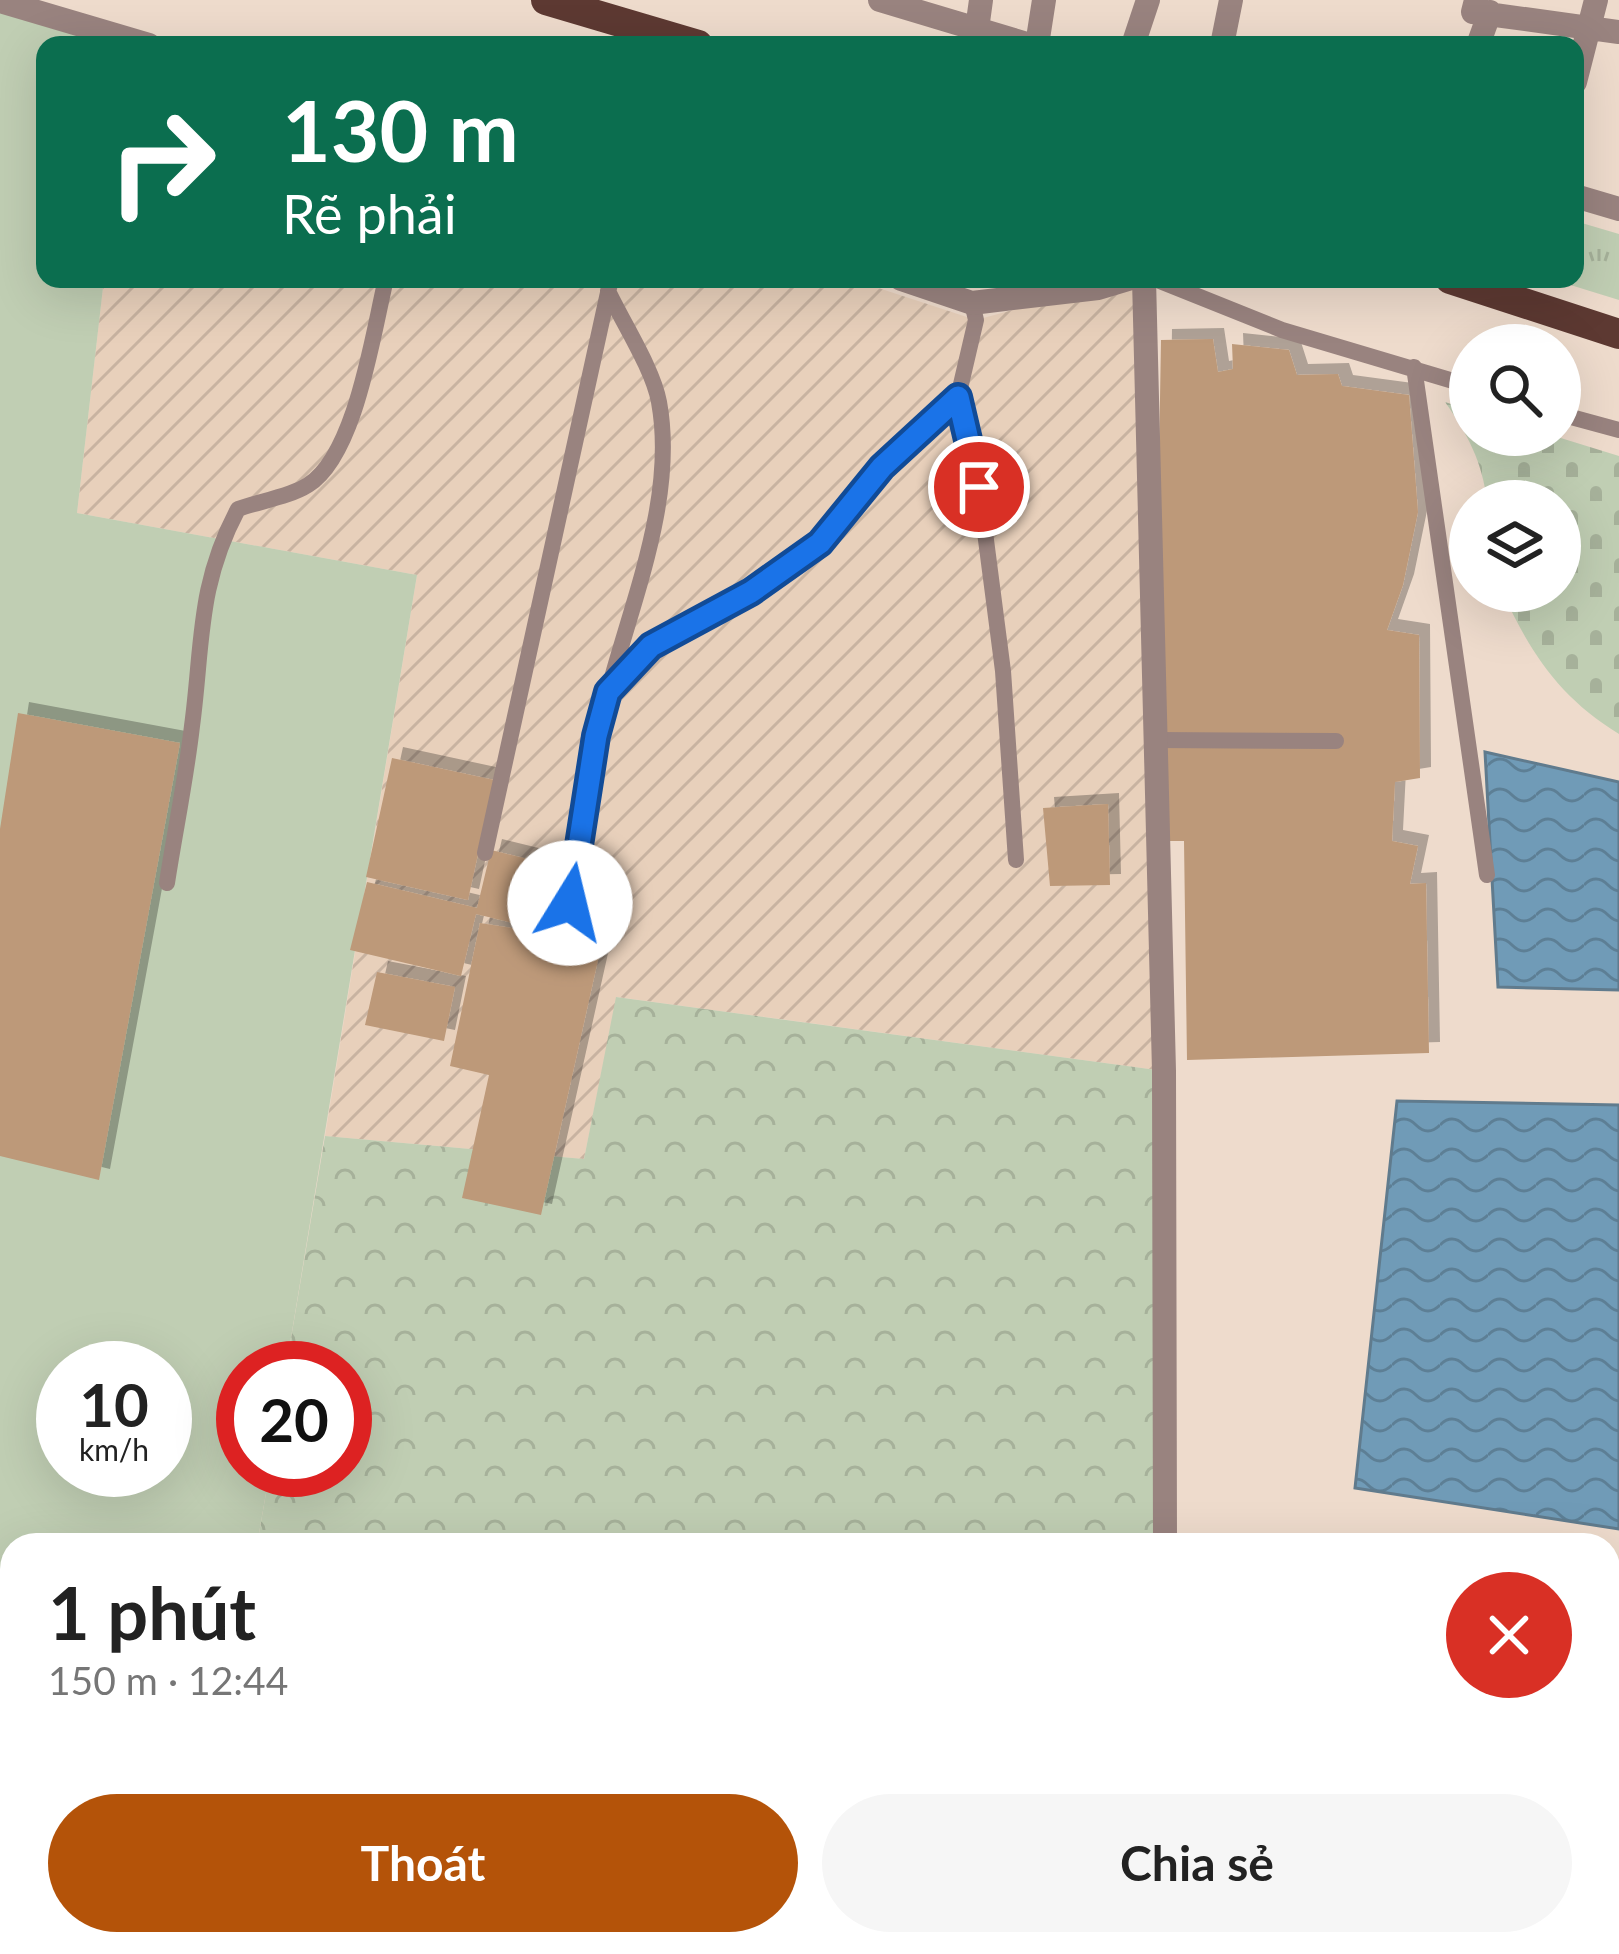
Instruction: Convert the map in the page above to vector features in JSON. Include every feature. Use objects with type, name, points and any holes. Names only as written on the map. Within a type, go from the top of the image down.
[{"type":"main road","points":[[546,0],[668,36]]},
{"type":"main road","points":[[1478,288],[1619,334]]},
{"type":"street","points":[[977,29],[981,0]]},
{"type":"street","points":[[1036,36],[1044,0]]},
{"type":"street","points":[[1136,36],[1148,0]]},
{"type":"street","points":[[1224,36],[1231,0]]},
{"type":"street","points":[[1584,47],[1596,0]]},
{"type":"street","points":[[0,2],[118,36]]},
{"type":"street","points":[[893,2],[1002,36]]},
{"type":"street","points":[[1479,36],[1484,6],[1619,32]]},
{"type":"street","points":[[1584,199],[1619,209]]},
{"type":"street","points":[[928,288],[972,303],[1098,288]]},
{"type":"street","points":[[1144,288],[1164,1071],[1165,1533]]},
{"type":"lane","points":[[167,884],[193,726],[205,592],[212,572],[238,509],[309,484],[326,466],[352,422],[384,288]]},
{"type":"lane","points":[[485,854],[608,288]]},
{"type":"lane","points":[[570,903],[596,736],[655,515],[664,459],[658,398],[610,288]]},
{"type":"lane","points":[[1178,288],[1282,329],[1449,379]]},
{"type":"lane","points":[[972,303],[976,320],[958,397],[979,487],[1003,670],[1016,860]]},
{"type":"lane","points":[[1414,368],[1486,875]]},
{"type":"lane","points":[[608,692],[651,646],[751,592],[820,543],[882,467],[958,397]]},
{"type":"lane","points":[[1581,420],[1619,430]]},
{"type":"lane","points":[[1156,740],[1336,741]]},
{"type":"shaded area","points":[[103,288],[878,288],[976,320],[1094,288],[1144,288],[1164,1071],[617,997],[584,1159],[325,1136],[417,575],[77,513]]},
{"type":"green space","points":[[0,1],[105,36],[36,36],[36,288],[103,288],[77,513],[417,575],[290,1341],[216,1341],[216,1497],[265,1497],[259,1533],[0,1533]]},
{"type":"green space","points":[[1584,224],[1619,234],[1619,300],[1580,288],[1584,288]]},
{"type":"green space","points":[[1581,444],[1619,456],[1619,734],[1563,689],[1513,612],[1581,612],[1581,480],[1483,480],[1476,456],[1581,456]]},
{"type":"green space","points":[[616,997],[1164,1071],[1165,1533],[259,1533],[265,1497],[372,1497],[372,1341],[291,1341],[325,1136],[584,1159]]},
{"type":"water","points":[[1485,752],[1619,782],[1619,990],[1498,987]]},
{"type":"water","points":[[1397,1101],[1619,1105],[1619,1529],[1355,1488]]},
{"type":"building","points":[[1213,339],[1218,372],[1233,369],[1232,344],[1289,350],[1297,375],[1338,374],[1342,386],[1409,395],[1418,512],[1403,585],[1387,630],[1419,635],[1420,778],[1395,782],[1392,841],[1418,846],[1410,884],[1426,883],[1429,1053],[1187,1060],[1184,841],[1167,841],[1161,340]]},
{"type":"building","points":[[18,713],[180,743],[99,1180],[0,1156],[0,829]]},
{"type":"building","points":[[392,758],[494,780],[468,900],[366,877]]},
{"type":"building","points":[[1108,804],[1110,885],[1050,886],[1043,808]]},
{"type":"building","points":[[491,850],[544,863],[529,927],[476,914],[461,976],[350,950],[367,882],[477,908]]},
{"type":"building","points":[[480,923],[602,942],[541,1215],[462,1198],[489,1075],[450,1066]]},
{"type":"building","points":[[377,972],[455,987],[444,1041],[365,1025]]},
{"type":"route","points":[[570,903],[596,736],[608,692],[651,646],[751,592],[820,543],[882,467],[958,397],[979,487]]}]
